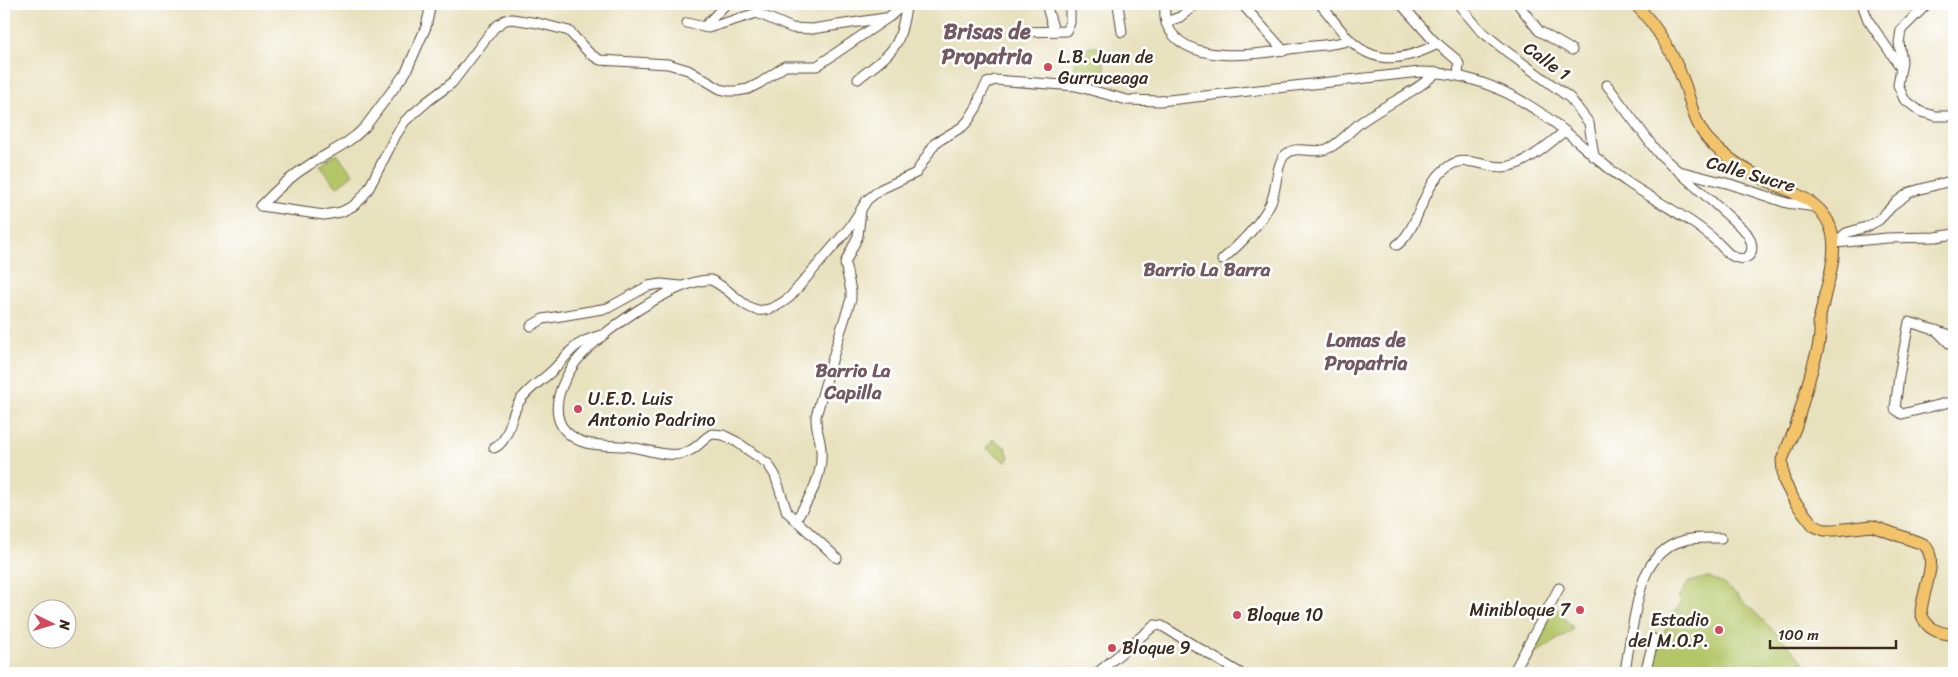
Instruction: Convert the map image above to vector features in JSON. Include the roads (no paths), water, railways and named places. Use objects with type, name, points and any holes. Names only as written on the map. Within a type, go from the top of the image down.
[{"type":"main road","points":[[1635,4],[1656,30],[1676,64],[1701,130],[1710,141],[1750,173],[1804,198],[1817,207],[1832,228],[1835,243],[1832,270],[1820,317],[1820,340],[1796,426],[1782,460],[1784,481],[1795,502],[1814,526],[1824,530],[1872,526],[1928,547],[1931,559],[1921,613],[1929,626],[1936,632],[1954,634]]},
{"type":"street","points":[[432,4],[426,27],[406,72],[365,128],[350,141],[287,181],[261,206],[324,215],[341,212],[353,206],[369,188],[405,121],[452,83],[494,28],[505,20],[512,19],[538,23],[569,31],[590,54],[600,60],[668,64],[688,70],[728,92],[748,89],[785,66],[817,66],[905,4]]},
{"type":"street","points":[[704,27],[726,4]]},
{"type":"street","points":[[858,79],[897,43],[901,31],[905,4]]},
{"type":"street","points":[[1046,4],[1054,31]]},
{"type":"street","points":[[1020,32],[1066,31],[1070,23],[1070,4]]},
{"type":"street","points":[[1118,4],[1122,32]]},
{"type":"street","points":[[1165,4],[1166,22],[1174,35],[1182,42],[1207,51],[1242,56],[1333,45],[1350,40]]},
{"type":"street","points":[[1166,22],[1180,16],[1196,4]]},
{"type":"street","points":[[1242,4],[1284,50]]},
{"type":"street","points":[[1320,4],[1350,40],[1370,53],[1390,58],[1409,57],[1438,44]]},
{"type":"street","points":[[1401,4],[1424,32],[1458,60],[1458,75]]},
{"type":"street","name":"Calle 1","points":[[1458,4],[1480,30],[1570,98],[1588,122],[1594,157]]},
{"type":"street","points":[[1518,4],[1539,31],[1572,50]]},
{"type":"street","points":[[1862,4],[1868,20],[1901,68]]},
{"type":"street","points":[[1926,4],[1901,30],[1899,37],[1901,68],[1898,77],[1899,91],[1912,106],[1929,115],[1954,116]]},
{"type":"street","points":[[687,23],[704,27],[718,26],[757,13],[792,28],[801,29],[838,26],[889,17]]},
{"type":"street","points":[[837,558],[787,512],[772,468],[756,455],[723,435],[712,434],[706,437],[694,449],[682,454],[674,454],[631,446],[585,443],[568,433],[561,425],[558,416],[558,397],[576,362],[593,344],[641,308],[682,286],[702,279],[711,280],[750,309],[775,308],[790,297],[850,226],[861,207],[874,192],[916,173],[935,143],[962,127],[968,121],[978,105],[983,87],[991,81],[1076,86],[1127,100],[1160,100],[1420,72],[1458,75],[1505,93],[1540,112],[1632,186],[1697,226],[1729,256],[1747,258],[1752,253],[1753,246],[1746,232],[1657,152],[1607,84]]},
{"type":"street","points":[[1222,260],[1247,235],[1266,211],[1276,185],[1283,157],[1297,149],[1320,150],[1330,148],[1365,119],[1415,90],[1438,72]]},
{"type":"street","points":[[1396,245],[1405,236],[1415,220],[1427,189],[1450,164],[1465,162],[1510,166],[1532,156],[1565,131]]},
{"type":"street","name":"Calle Sucre","points":[[1677,170],[1730,184],[1787,203],[1817,207]]},
{"type":"street","points":[[1835,243],[1846,233],[1866,227],[1879,220],[1895,203],[1910,192],[1954,180]]},
{"type":"street","points":[[796,520],[814,488],[821,463],[822,452],[816,416],[851,299],[852,291],[845,263],[858,236],[861,207]]},
{"type":"street","points":[[1835,243],[1887,238],[1936,238],[1954,234]]},
{"type":"street","points":[[531,326],[543,319],[608,308],[648,286],[661,284],[682,286]]},
{"type":"street","points":[[1954,336],[1909,322],[1895,409],[1902,414],[1954,401]]},
{"type":"street","points":[[1936,330],[1954,348]]},
{"type":"street","points":[[494,448],[502,442],[515,410],[525,394],[552,370],[571,349],[585,340],[606,334]]},
{"type":"street","points":[[1625,673],[1640,591],[1646,572],[1653,561],[1661,551],[1684,540],[1722,538]]},
{"type":"street","points":[[1513,673],[1559,588]]},
{"type":"street","points":[[1097,673],[1155,625],[1162,626],[1240,673]]},
{"type":"street","points":[[1645,673],[1654,639]]},
{"type":"place","name":"L.B. Juan de Gurruceaga","points":[[1048,67]]},
{"type":"place","name":"U.E.D. Luis Antonio Padrino","points":[[578,409]]},
{"type":"place","name":"Minibloque 7","points":[[1580,610]]},
{"type":"place","name":"Bloque 10","points":[[1237,615]]},
{"type":"place","name":"Estadio del M.O.P.","points":[[1719,630]]},
{"type":"place","name":"Bloque 9","points":[[1112,648]]},
{"type":"district","name":"Brisas de Propatria","points":[[987,44]]},
{"type":"district","name":"Barrio La Barra","points":[[1207,269]]},
{"type":"district","name":"Lomas de Propatria","points":[[1366,352]]},
{"type":"district","name":"Barrio La Capilla","points":[[853,381]]}]
